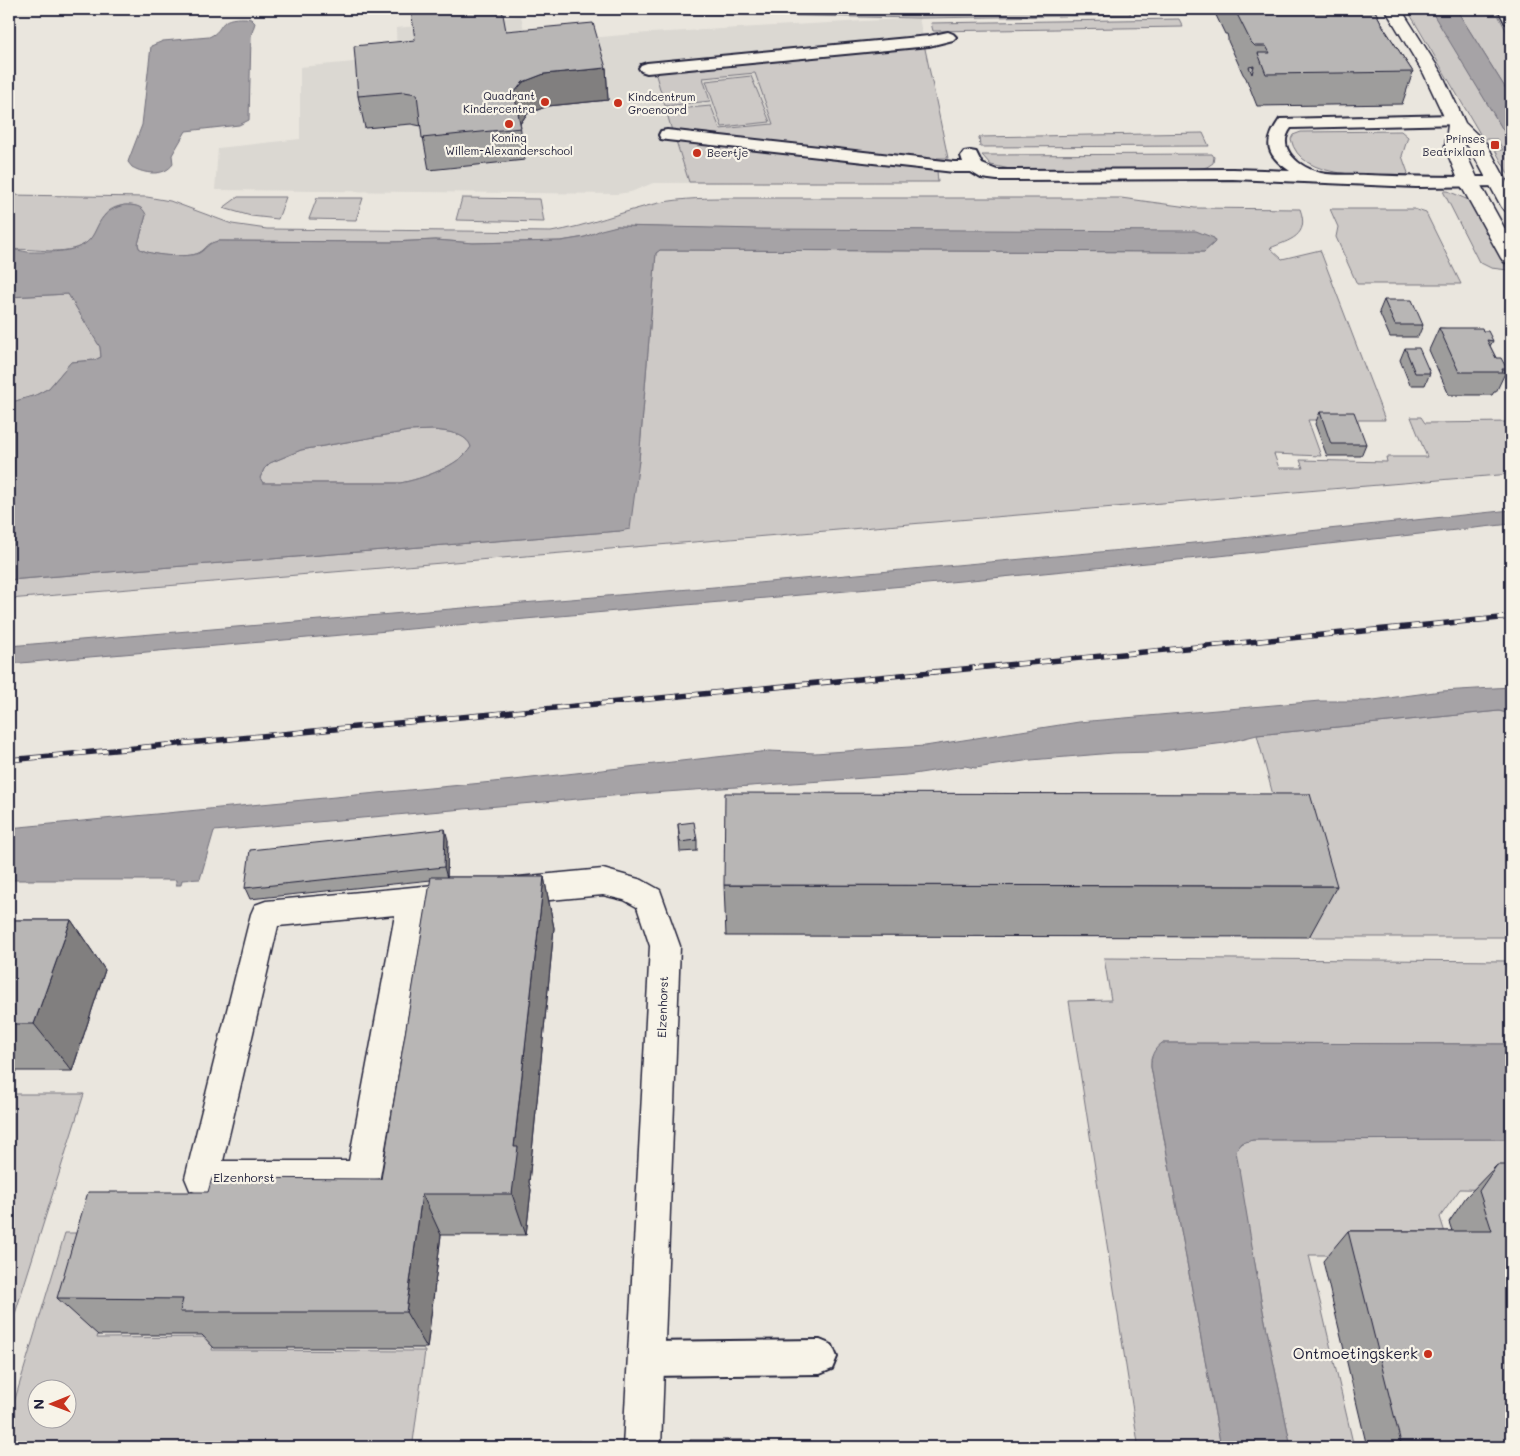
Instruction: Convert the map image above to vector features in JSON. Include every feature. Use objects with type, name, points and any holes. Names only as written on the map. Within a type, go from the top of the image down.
[{"type":"street","points":[[1393,9],[1433,74],[1456,123],[1479,147],[1511,206]]},
{"type":"street","points":[[1506,9],[1511,19]]},
{"type":"street","points":[[1456,123],[1454,146],[1469,182],[1509,250]]},
{"type":"street","name":"Elzenhorst","points":[[412,900],[363,1177],[202,1178],[266,914],[412,900],[602,882],[631,889],[649,899],[665,946],[642,1447]]},
{"type":"lane","points":[[647,68],[929,41],[948,37]]},
{"type":"lane","points":[[1316,177],[1298,169],[1283,157],[1276,145],[1277,133],[1286,123],[1456,123]]},
{"type":"lane","points":[[667,135],[945,166],[972,162],[988,174],[1007,176],[1233,174],[1498,182]]},
{"type":"lane","points":[[1225,155],[1233,174]]},
{"type":"lane","points":[[647,1359],[820,1357]]},
{"type":"shaded area","points":[[424,9],[1128,9],[1131,15],[919,18]]},
{"type":"shaded area","points":[[1407,9],[1430,9],[1441,25],[1511,143],[1511,179],[1495,150],[1503,150],[1497,139],[1483,139]]},
{"type":"shaded area","points":[[1430,9],[1456,9],[1511,97],[1511,143]]},
{"type":"shaded area","points":[[1456,9],[1495,9],[1511,40],[1511,97]]},
{"type":"shaded area","name":"Kindcentrum Groenoord","points":[[521,16],[527,44],[633,34],[919,18],[948,158],[937,158],[938,182],[653,183],[631,192],[617,194],[215,190],[218,148],[300,139],[300,67],[397,58],[396,28]]},
{"type":"shaded area","points":[[251,19],[255,23],[251,36],[249,120],[239,125],[186,131],[172,155],[173,164],[164,171],[148,173],[132,167],[128,162],[142,125],[151,46],[163,41],[209,37],[218,31],[225,21]]},
{"type":"shaded area","points":[[1179,19],[1183,27],[933,31],[931,23]]},
{"type":"shaded area","points":[[924,44],[948,158],[937,158],[937,160],[672,131],[666,110],[711,106],[720,129],[773,124],[755,73],[703,78],[710,101],[665,106],[655,72]]},
{"type":"shaded area","points":[[751,76],[770,122],[722,127],[706,81]]},
{"type":"shaded area","points":[[1401,131],[1408,137],[1402,156],[1408,173],[1406,175],[1357,175],[1323,169],[1308,163],[1297,153],[1291,139],[1293,135],[1301,132]]},
{"type":"shaded area","points":[[1203,133],[1209,146],[980,147],[979,137]]},
{"type":"shaded area","points":[[676,141],[937,171],[938,182],[689,182]]},
{"type":"shaded area","points":[[1212,154],[1214,157],[1213,163],[1207,167],[1197,169],[1010,169],[991,165],[982,155]]},
{"type":"shaded area","points":[[1443,191],[1448,191],[1473,202],[1508,270],[1491,268],[1479,262]]},
{"type":"shaded area","points":[[9,195],[147,197],[170,201],[232,224],[267,229],[551,232],[668,201],[714,198],[1121,198],[1195,208],[1300,209],[1302,225],[1300,231],[1291,239],[1270,248],[1282,259],[1320,250],[1385,420],[1308,420],[1321,456],[1274,454],[1279,468],[1303,468],[1300,460],[1387,462],[1386,457],[1427,457],[1411,417],[1421,417],[1425,423],[1511,422],[1511,474],[9,599],[9,580],[620,531],[639,461],[656,253],[660,250],[1204,252],[1215,242],[617,226],[585,237],[561,241],[473,243],[436,240],[391,242],[219,241],[210,244],[196,254],[176,256],[150,253],[139,248],[138,244],[146,215],[138,207],[127,205],[116,207],[109,211],[104,216],[93,236],[81,246],[54,251],[9,250]]},
{"type":"shaded area","points":[[238,197],[286,197],[278,219],[251,216],[223,208]]},
{"type":"shaded area","points":[[317,198],[363,198],[356,220],[309,219]]},
{"type":"shaded area","points":[[462,198],[540,199],[544,222],[456,220]]},
{"type":"shaded area","points":[[127,205],[143,209],[146,215],[138,244],[139,248],[151,253],[178,256],[194,255],[202,251],[209,244],[219,241],[391,242],[436,240],[473,243],[561,241],[585,237],[617,226],[761,229],[1196,231],[1214,238],[1215,242],[1204,252],[660,250],[656,253],[639,461],[630,529],[9,580],[9,403],[36,395],[49,388],[71,362],[95,360],[101,357],[100,347],[68,294],[9,297],[9,250],[48,252],[62,251],[81,246],[92,237],[101,219],[114,209]],"holes":[[[432,430],[449,432],[460,436],[469,442],[471,447],[449,466],[409,481],[400,483],[263,483],[260,478],[264,469],[270,463],[301,450],[409,431]]]},
{"type":"shaded area","points":[[1330,209],[1414,209],[1426,213],[1461,284],[1357,284],[1336,237],[1338,227]]},
{"type":"shaded area","points":[[68,294],[100,347],[101,357],[95,360],[71,362],[49,388],[36,395],[9,403],[9,297]]},
{"type":"shaded area","points":[[432,430],[449,432],[460,436],[469,442],[471,447],[449,466],[419,478],[400,483],[263,483],[260,478],[264,469],[270,463],[301,450],[409,431]]},
{"type":"shaded area","points":[[1511,510],[1511,524],[1219,556],[961,581],[9,664],[9,646],[714,587],[1155,547]]},
{"type":"shaded area","points":[[1511,687],[1511,718],[1507,713],[1499,711],[1257,735],[1225,743],[1153,752],[1113,753],[1031,760],[975,768],[965,766],[907,775],[623,795],[214,831],[200,879],[182,880],[181,885],[176,885],[176,880],[9,880],[9,828],[514,780],[769,751],[815,753],[925,746],[1079,722],[1320,701],[1366,701],[1442,691]]},
{"type":"shaded area","points":[[1499,711],[1507,713],[1511,718],[1511,937],[1311,937],[1257,735]]},
{"type":"shaded area","points":[[1104,958],[1511,961],[1511,1044],[1162,1043],[1151,1058],[1151,1067],[1221,1447],[803,1447],[803,1443],[1138,1443],[1069,1001],[1111,1000]]},
{"type":"shaded area","points":[[1162,1043],[1511,1044],[1511,1139],[1253,1140],[1242,1143],[1236,1151],[1263,1311],[1291,1447],[1221,1447],[1151,1067],[1153,1054]]},
{"type":"shaded area","points":[[9,1094],[84,1094],[14,1317],[9,1317]]},
{"type":"shaded area","points":[[1511,1139],[1511,1190],[1460,1189],[1440,1217],[1452,1255],[1309,1255],[1354,1447],[1291,1447],[1263,1311],[1235,1151],[1243,1143],[1253,1140]]},
{"type":"shaded area","points":[[65,1233],[123,1233],[97,1338],[215,1337],[212,1350],[425,1351],[413,1442],[580,1441],[579,1447],[9,1447],[9,1419]]},
{"type":"building","points":[[411,9],[502,9],[506,31],[593,23],[606,68],[544,74],[523,82],[514,93],[521,128],[422,138],[417,94],[404,92],[358,96],[354,46],[415,40]]},
{"type":"building","points":[[1374,9],[1413,72],[1266,74],[1258,53],[1270,53],[1266,46],[1255,46],[1251,42],[1235,10]]},
{"type":"building","points":[[1254,66],[1252,74],[1249,67]]},
{"type":"building","points":[[1384,300],[1412,300],[1423,325],[1395,325]]},
{"type":"building","points":[[1439,328],[1482,328],[1483,331],[1488,331],[1493,341],[1487,340],[1496,358],[1501,358],[1507,369],[1502,369],[1503,372],[1459,372]]},
{"type":"building","points":[[1405,348],[1419,348],[1430,373],[1415,373]]},
{"type":"building","points":[[1320,412],[1354,412],[1366,444],[1331,444]]},
{"type":"building","points":[[725,793],[1310,794],[1337,886],[724,885]]},
{"type":"building","points":[[694,822],[697,840],[680,842],[678,824]]},
{"type":"building","points":[[445,829],[444,867],[245,888],[250,850]]},
{"type":"building","points":[[431,877],[544,877],[514,1147],[518,1147],[512,1194],[422,1194],[406,1312],[180,1312],[183,1299],[57,1298],[88,1192],[208,1192],[212,1178],[381,1179]]},
{"type":"building","points":[[9,920],[71,920],[34,1024],[9,1024]]},
{"type":"building","name":"Ontmoetingskerk","points":[[1497,1165],[1511,1165],[1511,1447],[1402,1447],[1348,1231],[1492,1231],[1479,1191]]},
{"type":"building","points":[[690,1440],[751,1440],[751,1447],[689,1447]]},
{"type":"railway","points":[[9,760],[1511,617]]},
{"type":"place","name":"Quadrant Kindercentra","points":[[545,102]]},
{"type":"place","name":"Kindcentrum Groenoord","points":[[618,103]]},
{"type":"place","name":"Koning Willem-Alexanderschool","points":[[509,124]]},
{"type":"place","name":"Prinses Beatrixlaan","points":[[1495,145]]},
{"type":"place","name":"Beertje","points":[[697,153]]},
{"type":"place","name":"Ontmoetingskerk","points":[[1428,1354]]}]
